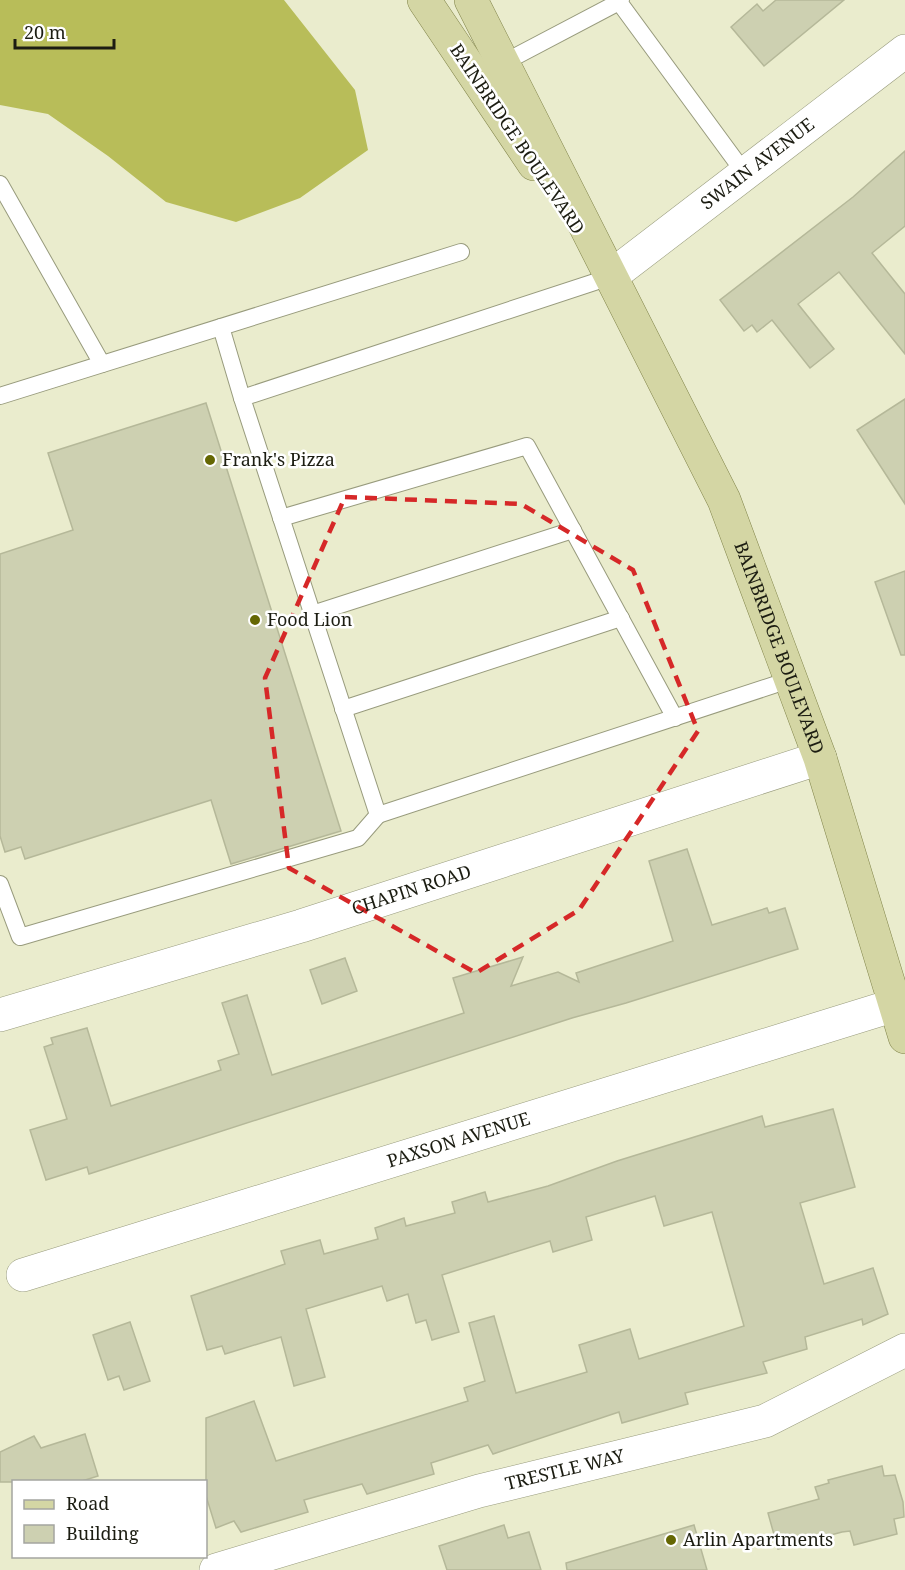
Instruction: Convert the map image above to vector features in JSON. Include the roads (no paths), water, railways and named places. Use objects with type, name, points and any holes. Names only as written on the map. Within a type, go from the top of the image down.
[{"type":"main road","name":"BAINBRIDGE BOULEVARD","points":[[424,0],[610,277]]},
{"type":"main road","name":"BAINBRIDGE BOULEVARD","points":[[471,0],[724,500],[820,758],[905,1037]]},
{"type":"street","name":"SWAIN AVENUE","points":[[610,277],[905,51]]},
{"type":"street","name":"CHAPIN ROAD","points":[[0,1015],[258,940],[820,758]]},
{"type":"street","name":"PAXSON AVENUE","points":[[23,1275],[895,1005]]},
{"type":"street","name":"TRESTLE WAY","points":[[216,1570],[479,1491],[765,1421],[905,1350]]},
{"type":"lane","points":[[503,63],[620,1],[746,175]]},
{"type":"lane","points":[[0,184],[102,364]]},
{"type":"lane","points":[[0,396],[461,252]]},
{"type":"lane","points":[[242,398],[610,277]]},
{"type":"lane","points":[[221,327],[378,815]]},
{"type":"lane","points":[[281,518],[527,446],[675,718]]},
{"type":"lane","points":[[312,614],[573,530]]},
{"type":"lane","points":[[343,709],[621,618]]},
{"type":"lane","points":[[0,884],[20,937],[358,838],[378,815],[792,680]]},
{"type":"place","name":"Frank's Pizza","points":[[210,460]]},
{"type":"place","name":"Food Lion","points":[[255,620]]},
{"type":"place","name":"Arlin Apartments","points":[[671,1540]]}]
